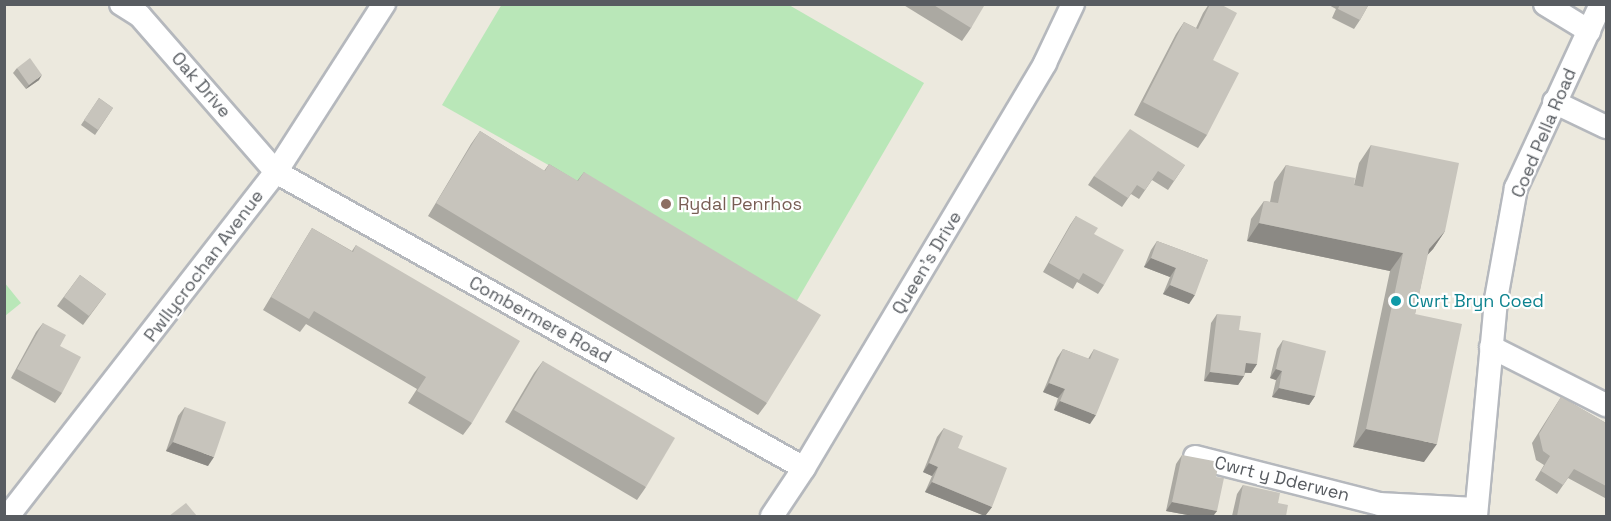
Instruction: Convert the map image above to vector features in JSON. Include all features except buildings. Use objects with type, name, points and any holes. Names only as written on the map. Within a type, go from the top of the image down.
[{"type":"street","name":"Oak Drive","points":[[121,4],[140,16],[276,172]]},
{"type":"street","name":"Pwllycrochan Avenue","points":[[8,516],[276,172],[384,4]]},
{"type":"street","name":"Queen's Drive","points":[[772,516],[804,468],[1045,63],[1073,4]]},
{"type":"street","points":[[1545,4],[1589,31]]},
{"type":"street","name":"Coed Pella Road","points":[[1476,513],[1491,348],[1516,188],[1601,4]]},
{"type":"street","points":[[1554,102],[1606,127]]},
{"type":"street","name":"Combermere Road","points":[[276,172],[804,468]]},
{"type":"street","points":[[1491,348],[1606,405]]},
{"type":"street","name":"Cwrt y Dderwen","points":[[1195,457],[1379,504],[1476,513]]},
{"type":"green space","points":[[502,4],[789,5],[924,83],[795,304],[442,105]]},
{"type":"green space","points":[[4,282],[21,303],[5,316],[4,316]]},
{"type":"place","name":"Rydal Penrhos","points":[[666,204]]},
{"type":"place","name":"Cwrt Bryn Coed","points":[[1396,301]]}]
